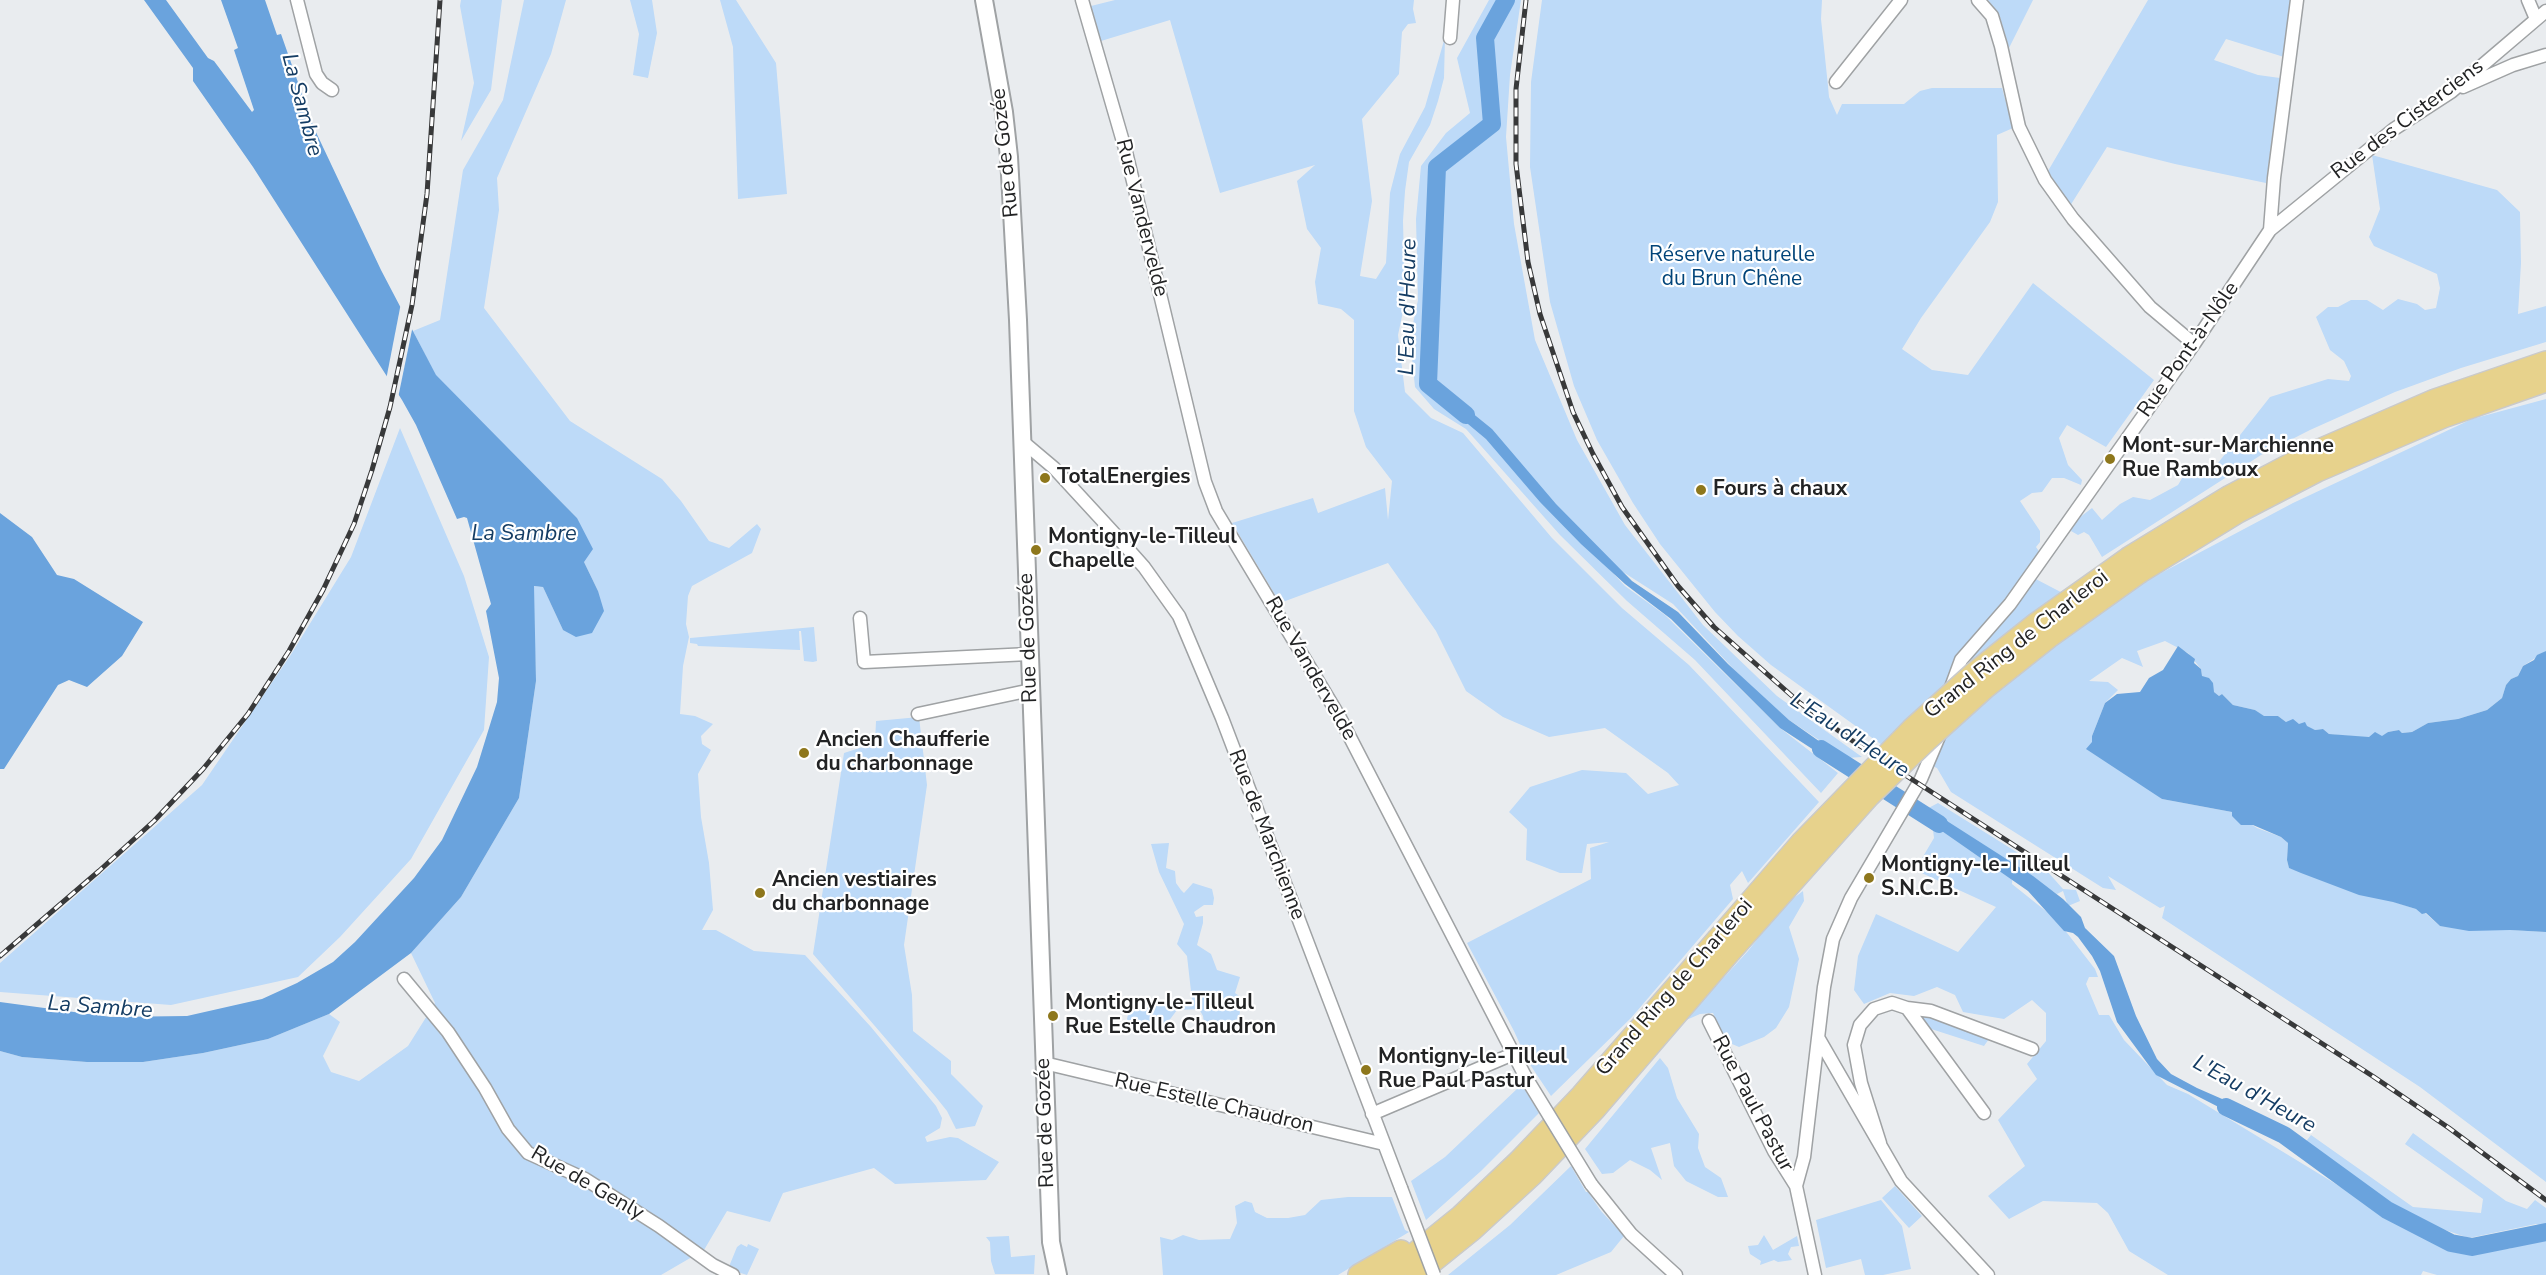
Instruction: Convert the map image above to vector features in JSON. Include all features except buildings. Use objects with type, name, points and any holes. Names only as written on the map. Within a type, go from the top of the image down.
[{"type":"highway","name":"Grand Ring de Charleroi","points":[[1388,1275],[1461,1216],[1519,1161],[1723,946],[1926,741],[1986,687],[2135,564],[2230,496],[2308,455],[2435,400],[2546,362]]},
{"type":"highway","name":"Grand Ring de Charleroi","points":[[2135,564],[2317,471],[2443,417],[2546,381]]},
{"type":"highway","points":[[2517,390],[2546,390]]},
{"type":"highway","name":"Grand Ring de Charleroi","points":[[1416,1275],[1472,1230],[1595,1109],[1723,946]]},
{"type":"highway","points":[[1359,1275],[1432,1230],[1461,1216]]},
{"type":"main road","name":"Rue de Gozée","points":[[984,0],[1004,112],[1009,157],[1022,441],[1051,1242],[1058,1275]]},
{"type":"main road","name":"Rue de Gozée","points":[[1045,1275],[1051,1242]]},
{"type":"street","points":[[297,0],[316,74],[322,83],[332,90]]},
{"type":"street","name":"Rue Vandervelde","points":[[1082,0],[1126,152],[1205,482],[1216,511],[1340,716],[1526,1076],[1592,1184],[1631,1234],[1676,1275]]},
{"type":"street","points":[[1450,38],[1453,0]]},
{"type":"street","points":[[1836,82],[1901,0]]},
{"type":"street","points":[[1978,0],[1992,16],[2019,127],[2045,180],[2073,219],[2150,307],[2194,344]]},
{"type":"street","name":"Rue Pont-à-Nôle","points":[[1796,1186],[1804,1157],[1818,1038],[1833,939],[1851,898],[1921,779],[1941,733],[1951,686],[1961,660],[2010,604],[2194,344],[2270,230],[2274,178],[2297,0]]},
{"type":"street","points":[[2528,0],[2536,19]]},
{"type":"street","name":"Rue des Cisterciens","points":[[2270,230],[2385,136],[2451,92],[2546,11]]},
{"type":"street","points":[[2451,92],[2513,65],[2546,55]]},
{"type":"street","name":"Rue de Marchienne","points":[[1022,441],[1054,468],[1112,531],[1144,567],[1179,616],[1222,718],[1434,1275]]},
{"type":"street","points":[[860,618],[864,662],[1029,654]]},
{"type":"street","points":[[918,714],[1031,690]]},
{"type":"street","name":"Rue de Genly","points":[[404,979],[448,1032],[485,1088],[508,1129],[528,1153],[585,1179],[659,1226],[713,1265],[733,1275]]},
{"type":"street","points":[[1880,1143],[1861,1083],[1854,1045],[1860,1024],[1874,1009],[1892,1003],[1907,1008],[1931,1011],[2032,1049]]},
{"type":"street","points":[[1907,1008],[1984,1113]]},
{"type":"street","name":"Rue Paul Pastur","points":[[1709,1021],[1774,1151],[1796,1186]]},
{"type":"street","points":[[1818,1038],[1901,1181],[1988,1275]]},
{"type":"street","points":[[1372,1114],[1513,1054]]},
{"type":"street","name":"Rue Estelle Chaudron","points":[[1044,1063],[1384,1144]]},
{"type":"street","points":[[1796,1186],[1815,1275]]},
{"type":"green space","points":[[461,0],[502,0],[491,90],[461,141],[474,83],[460,6]]},
{"type":"green space","points":[[524,0],[566,0],[551,54],[497,178],[499,210],[484,308],[570,421],[662,479],[681,501],[709,541],[729,548],[757,524],[761,529],[752,553],[692,586],[688,596],[686,624],[689,637],[683,666],[680,714],[695,716],[713,724],[701,736],[702,744],[711,750],[698,774],[713,910],[702,930],[716,930],[754,951],[805,955],[871,1027],[936,1106],[942,1118],[940,1128],[925,1137],[927,1142],[950,1137],[958,1138],[999,1162],[986,1180],[895,1184],[874,1168],[783,1193],[770,1222],[727,1211],[704,1250],[661,1275],[0,1275],[0,1051],[22,1057],[87,1062],[143,1062],[203,1053],[268,1039],[329,1014],[340,1022],[323,1056],[331,1072],[359,1081],[408,1046],[435,1003],[411,953],[461,897],[519,798],[536,681],[533,586],[543,587],[563,630],[598,591],[584,562],[577,518],[436,376],[413,331],[440,320],[463,170],[503,100]]},
{"type":"green space","points":[[630,0],[652,0],[657,33],[648,78],[633,75],[639,34]]},
{"type":"green space","points":[[720,0],[736,0],[776,63],[787,194],[738,199],[733,47]]},
{"type":"green space","points":[[1115,0],[1414,0],[1416,23],[1408,24],[1402,32],[1399,74],[1362,119],[1372,201],[1360,276],[1376,279],[1386,263],[1390,193],[1400,154],[1425,107],[1445,37],[1444,78],[1430,125],[1409,162],[1405,191],[1403,221],[1405,302],[1398,335],[1405,392],[1431,418],[1463,433],[1552,538],[1622,608],[1689,665],[1819,802],[1748,883],[1742,871],[1730,885],[1733,899],[1631,1018],[1551,1096],[1527,1060],[1467,943],[1591,879],[1590,848],[1609,842],[1587,844],[1582,873],[1560,873],[1526,860],[1527,829],[1509,812],[1530,787],[1582,770],[1626,773],[1648,794],[1679,785],[1668,773],[1605,728],[1549,737],[1503,717],[1466,691],[1436,631],[1388,563],[1280,603],[1232,523],[1313,498],[1318,513],[1385,488],[1388,520],[1392,481],[1366,447],[1354,411],[1354,320],[1341,309],[1318,304],[1315,282],[1321,248],[1307,229],[1297,181],[1315,165],[1220,193],[1170,20],[1101,41],[1091,6]]},
{"type":"green space","points":[[1489,0],[1521,0],[1510,75],[1506,137],[1514,224],[1535,340],[1577,440],[1625,525],[1703,625],[1777,696],[1862,757],[1846,758],[1789,720],[1742,678],[1673,604],[1595,554],[1625,586],[1665,615],[1780,728],[1838,773],[1821,793],[1695,660],[1627,601],[1560,535],[1466,429],[1434,409],[1415,387],[1410,338],[1418,300],[1416,219],[1421,166],[1446,133],[1470,113],[1457,58]]},
{"type":"green space","name":"Réserve naturelle du Brun Chêne","points":[[1542,0],[1822,0],[1821,19],[1829,97],[1837,115],[1842,104],[1904,104],[1920,91],[1932,88],[2002,88],[2013,128],[1997,135],[1998,202],[1990,222],[1921,318],[1902,349],[1932,370],[1968,375],[2033,283],[2154,380],[2106,447],[2067,425],[2059,438],[2068,465],[2082,480],[2081,485],[2064,478],[2052,478],[2042,492],[2032,493],[2020,501],[2040,531],[2040,542],[2036,547],[2043,557],[2030,576],[2099,612],[2146,581],[2293,503],[2472,419],[2546,399],[2546,651],[2523,666],[2518,676],[2506,685],[2502,698],[2487,710],[2458,719],[2428,723],[2412,732],[2402,733],[2399,730],[2388,732],[2382,737],[2329,734],[2323,729],[2315,730],[2286,722],[2278,716],[2263,716],[2255,710],[2233,705],[2222,694],[2219,696],[2214,692],[2202,677],[2201,669],[2188,653],[2165,641],[2137,651],[2143,667],[2122,658],[2089,681],[2108,682],[2118,690],[2105,703],[2092,736],[2092,742],[2162,799],[2232,812],[2257,828],[2281,837],[2288,843],[2289,868],[2416,909],[2425,913],[2440,926],[2546,932],[2546,1182],[2420,1087],[2162,918],[2165,906],[2160,908],[2108,876],[2116,890],[2103,888],[1951,792],[1937,768],[1882,745],[1771,665],[1715,612],[1660,544],[1633,503],[1597,440],[1574,386],[1550,302],[1530,167],[1531,82]]},
{"type":"green space","points":[[1988,0],[2033,0],[2009,48],[1999,14]]},
{"type":"green space","points":[[2148,0],[2291,0],[2284,57],[2226,39],[2214,60],[2258,75],[2280,78],[2266,183],[2107,147],[2070,206],[2048,171]]},
{"type":"green space","points":[[2372,155],[2497,190],[2520,212],[2521,263],[2518,314],[2546,306],[2546,342],[2461,368],[2395,392],[2310,430],[2261,455],[2102,557],[2089,535],[2084,532],[2078,535],[2071,531],[2075,521],[2092,508],[2102,520],[2120,504],[2133,497],[2150,500],[2178,485],[2187,470],[2218,463],[2270,397],[2328,379],[2349,381],[2351,376],[2344,361],[2330,350],[2316,317],[2328,307],[2338,307],[2351,300],[2367,300],[2383,310],[2398,299],[2417,304],[2425,310],[2436,308],[2440,288],[2437,274],[2374,246],[2369,237],[2380,209]]},
{"type":"green space","points":[[400,428],[464,576],[489,657],[484,730],[411,859],[340,937],[298,977],[171,1005],[0,992],[0,963],[202,785],[290,656],[351,557]]},
{"type":"green space","points":[[814,627],[817,661],[813,662],[804,661],[801,631],[799,631],[800,650],[698,646],[690,643],[690,638]]},
{"type":"green space","points":[[919,717],[927,785],[904,945],[912,995],[913,1031],[951,1061],[951,1074],[983,1106],[975,1126],[956,1129],[947,1111],[935,1096],[813,954],[844,753],[875,743],[876,721]]},
{"type":"green space","points":[[1938,803],[2047,871],[2063,889],[2076,890],[2080,901],[2068,906],[2063,891],[2057,894],[2013,866],[2012,884],[2057,920],[2095,969],[2098,977],[2089,977],[2086,984],[2099,1015],[2109,1015],[2124,1040],[2167,1085],[2188,1094],[2408,1228],[2453,1250],[2509,1249],[2541,1235],[2546,1236],[2546,1275],[2437,1275],[2423,1271],[2421,1275],[2168,1275],[2129,1251],[2108,1213],[2097,1203],[2043,1201],[2009,1219],[1988,1196],[2025,1166],[1998,1120],[2037,1079],[2027,1064],[2046,1041],[2046,1013],[2032,1000],[2004,1019],[1963,1012],[1955,995],[1937,987],[1914,996],[1890,993],[1864,1004],[1854,990],[1858,956],[1876,914],[1958,952],[1996,907],[1915,870],[1934,838],[1933,830],[1917,814]]},
{"type":"green space","points":[[1169,843],[1166,868],[1175,871],[1176,883],[1181,890],[1184,893],[1193,883],[1212,889],[1213,905],[1204,905],[1194,912],[1196,917],[1203,916],[1197,945],[1211,954],[1217,970],[1240,977],[1235,993],[1245,1000],[1239,1019],[1221,1023],[1211,1033],[1205,1030],[1203,1016],[1199,1009],[1177,1010],[1168,1022],[1145,1033],[1135,1033],[1129,1028],[1127,1019],[1130,1005],[1192,1000],[1187,956],[1177,944],[1184,924],[1159,872],[1151,844]]},
{"type":"green space","points":[[1803,891],[1804,901],[1789,927],[1799,959],[1789,1007],[1776,1028],[1764,1037],[1739,1047],[1725,1041],[1713,1013],[1700,1014],[1684,1021],[1748,951],[1783,906]]},
{"type":"green space","points":[[1920,1015],[1991,1036],[1984,1046],[1925,1027]]},
{"type":"green space","points":[[1660,1058],[1668,1068],[1677,1098],[1699,1134],[1698,1148],[1705,1167],[1721,1178],[1728,1197],[1718,1197],[1686,1181],[1674,1166],[1670,1143],[1651,1148],[1662,1180],[1650,1170],[1630,1160],[1613,1173],[1602,1174],[1585,1149]]},
{"type":"green space","points":[[1520,1082],[1539,1113],[1481,1171],[1426,1220],[1411,1181],[1445,1157],[1518,1088]]},
{"type":"green space","points":[[2413,1133],[2506,1201],[2527,1209],[2535,1200],[2546,1208],[2546,1227],[2536,1224],[2469,1238],[2412,1219],[2304,1144],[2311,1135],[2413,1207],[2481,1213],[2483,1199],[2405,1144]]},
{"type":"green space","points":[[1571,1166],[1586,1192],[1624,1236],[1611,1252],[1556,1275],[1448,1275],[1510,1225]]},
{"type":"green space","points":[[1895,1186],[1922,1216],[1909,1228],[1882,1198]]},
{"type":"green space","points":[[1348,1197],[1392,1197],[1405,1230],[1409,1232],[1338,1275],[1163,1275],[1160,1237],[1172,1240],[1183,1235],[1199,1240],[1230,1239],[1237,1223],[1235,1206],[1245,1201],[1252,1203],[1255,1212],[1267,1218],[1288,1218],[1305,1215],[1321,1200]]},
{"type":"green space","points":[[1881,1200],[1902,1226],[1911,1269],[1883,1275],[1865,1275],[1861,1259],[1826,1268],[1816,1220]]},
{"type":"green space","points":[[1764,1235],[1773,1250],[1797,1236],[1799,1246],[1791,1247],[1788,1254],[1792,1260],[1778,1262],[1774,1260],[1760,1265],[1761,1261],[1750,1254],[1748,1246],[1758,1245]]},
{"type":"green space","points":[[1009,1236],[1011,1257],[1035,1255],[1034,1274],[995,1274],[991,1261],[990,1242],[986,1237]]},
{"type":"green space","points":[[741,1244],[747,1247],[748,1244],[759,1249],[747,1275],[728,1269],[737,1247]]},
{"type":"water","name":"La Sambre","points":[[144,0],[166,0],[208,58],[214,61],[252,112],[254,110],[234,50],[238,48],[221,0],[265,0],[277,35],[281,34],[314,128],[381,270],[436,375],[577,518],[593,549],[584,562],[598,591],[604,611],[592,633],[576,637],[563,630],[543,587],[534,586],[536,681],[519,798],[461,897],[411,953],[329,1014],[268,1039],[203,1053],[143,1062],[87,1062],[22,1057],[0,1051],[0,1002],[111,1017],[187,1016],[262,999],[297,983],[333,962],[355,942],[414,878],[442,840],[477,767],[497,702],[499,678],[486,611],[491,604],[467,518],[457,519],[416,425],[402,400],[253,167],[193,81],[193,68]]},
{"type":"water","points":[[1450,395],[1492,429],[1556,504],[1632,581],[1678,612],[1728,664],[1789,720],[1843,758],[1840,767],[1780,728],[1671,619],[1625,584],[1581,544],[1540,502],[1486,439],[1444,404]]},
{"type":"water","points":[[0,513],[32,537],[57,575],[74,579],[143,622],[122,656],[87,687],[69,680],[58,685],[4,769],[0,769]]},
{"type":"water","points":[[2178,646],[2195,659],[2194,663],[2201,669],[2202,676],[2209,678],[2213,683],[2214,692],[2219,696],[2222,694],[2233,705],[2255,710],[2264,716],[2278,716],[2286,722],[2293,719],[2299,724],[2305,722],[2307,726],[2315,730],[2323,729],[2329,734],[2369,737],[2375,732],[2382,736],[2399,730],[2402,733],[2412,732],[2428,723],[2458,719],[2487,710],[2502,698],[2506,685],[2518,676],[2523,666],[2546,651],[2546,932],[2469,931],[2440,926],[2426,913],[2422,914],[2416,909],[2359,895],[2301,873],[2289,868],[2288,843],[2281,837],[2253,825],[2241,825],[2232,816],[2232,812],[2162,799],[2086,749],[2092,742],[2092,736],[2105,703],[2117,694],[2140,692],[2149,678],[2163,670]]},
{"type":"water","points":[[1922,805],[2033,876],[2063,899],[2081,917],[2085,928],[2114,956],[2136,1016],[2157,1059],[2171,1074],[2245,1109],[2250,1113],[2246,1121],[2156,1075],[2117,1022],[2100,971],[2078,937],[2064,931],[2028,891],[1916,813]]},
{"type":"pier","points":[[401,303],[413,325],[398,398],[386,380]]},
{"type":"waterway","name":"L'Eau d'Heure","points":[[1466,415],[1428,384],[1437,167],[1492,124],[1485,38],[1506,0]]},
{"type":"waterway","name":"L'Eau d'Heure","points":[[1821,749],[1939,824]]},
{"type":"waterway","name":"L'Eau d'Heure","points":[[2226,1107],[2284,1135],[2387,1210],[2451,1243],[2472,1247],[2546,1232]]},
{"type":"railway","points":[[0,956],[154,821],[203,769],[248,714],[289,651],[323,590],[354,524],[390,407],[412,305],[427,194],[440,0]]},
{"type":"railway","points":[[1526,0],[1516,89],[1516,164],[1528,262],[1540,314],[1573,412],[1593,454],[1622,507],[1678,586],[1714,627],[1800,703],[1857,744],[2374,1077],[2449,1128],[2546,1200]]},
{"type":"place","name":"Mont-sur-Marchienne Rue Ramboux","points":[[2110,459]]},
{"type":"place","name":"TotalEnergies","points":[[1045,478]]},
{"type":"place","name":"Fours à chaux","points":[[1701,490]]},
{"type":"place","name":"Montigny-le-Tilleul Chapelle","points":[[1036,550]]},
{"type":"place","name":"Ancien Chaufferie du charbonnage","points":[[804,753]]},
{"type":"place","name":"Montigny-le-Tilleul S.N.C.B.","points":[[1869,878]]},
{"type":"place","name":"Ancien vestiaires du charbonnage","points":[[760,893]]},
{"type":"place","name":"Montigny-le-Tilleul Rue Estelle Chaudron","points":[[1053,1016]]},
{"type":"place","name":"Montigny-le-Tilleul Rue Paul Pastur","points":[[1366,1070]]}]
